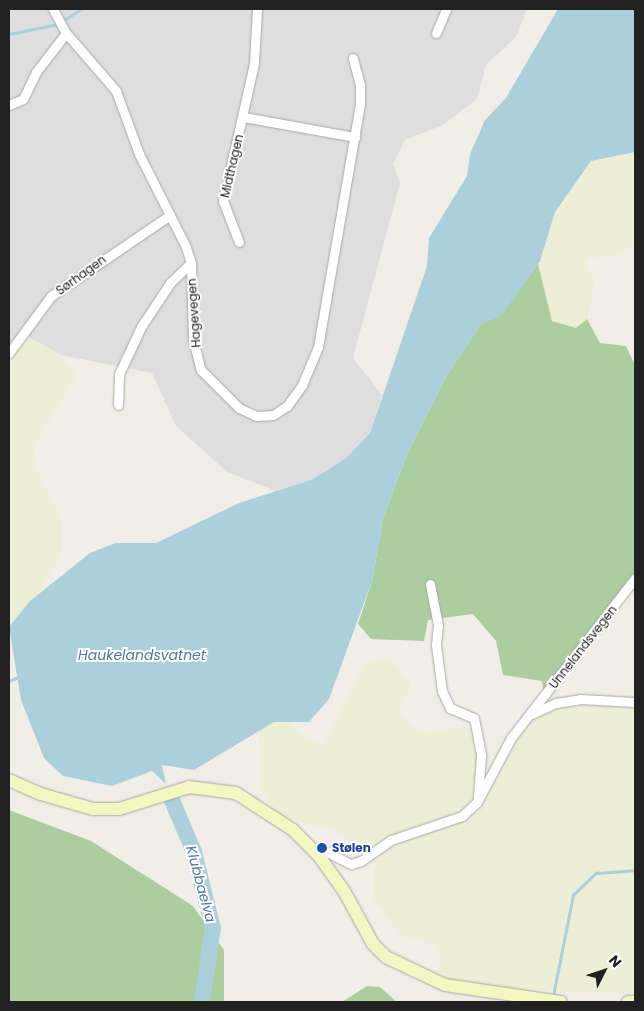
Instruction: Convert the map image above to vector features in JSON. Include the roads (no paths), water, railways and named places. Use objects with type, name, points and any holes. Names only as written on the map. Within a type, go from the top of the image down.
[{"type":"main road","points":[[9,780],[74,805],[107,810],[189,787],[219,788],[260,806],[319,856],[344,892],[373,944],[404,968],[453,987],[561,1002]]},
{"type":"main road","points":[[628,1002],[635,1002]]},
{"type":"street","name":"Hagevegen","points":[[53,9],[62,27],[116,91],[139,154],[170,215],[191,263],[193,339],[201,370],[246,413],[265,417],[280,411],[302,384],[318,346],[355,137],[360,85],[353,58]]},
{"type":"street","name":"Midthagen","points":[[240,242],[223,201],[244,117],[255,54],[257,9]]},
{"type":"street","points":[[436,33],[446,9]]},
{"type":"street","points":[[9,105],[23,99],[62,27]]},
{"type":"street","name":"Midthagen","points":[[244,117],[355,137]]},
{"type":"street","name":"Sørhagen","points":[[9,353],[51,296],[170,215]]},
{"type":"street","points":[[118,405],[119,374],[141,326],[170,283],[191,263]]},
{"type":"street","name":"Unnelandsvegen","points":[[319,856],[327,852],[351,864],[361,861],[391,840],[462,816],[477,802],[511,738],[635,578]]},
{"type":"street","points":[[430,584],[438,626],[436,645],[442,691],[450,708],[474,718],[480,755],[477,802]]},
{"type":"street","name":"Unnelandsvegen","points":[[530,715],[556,703],[580,699],[635,702]]},
{"type":"water","name":"Haukelandsvatnet","points":[[558,9],[635,9],[635,152],[591,161],[555,212],[540,261],[501,316],[481,324],[447,375],[407,454],[383,518],[372,581],[329,699],[309,722],[274,722],[194,770],[162,765],[166,784],[152,771],[112,786],[63,776],[44,758],[21,700],[9,627],[30,601],[90,553],[116,543],[156,543],[239,503],[311,480],[345,459],[370,433],[427,266],[429,238],[467,176],[470,154],[485,120],[506,98]]},
{"type":"waterway","points":[[63,21],[81,9]]},
{"type":"waterway","points":[[9,34],[58,24]]},
{"type":"waterway","points":[[9,681],[16,678]]},
{"type":"waterway","name":"Klubbaelva","points":[[171,798],[194,852],[213,928],[202,1002]]},
{"type":"waterway","points":[[553,996],[573,895],[596,873],[635,870]]},
{"type":"place","name":"Stølen","points":[[322,848]]}]
